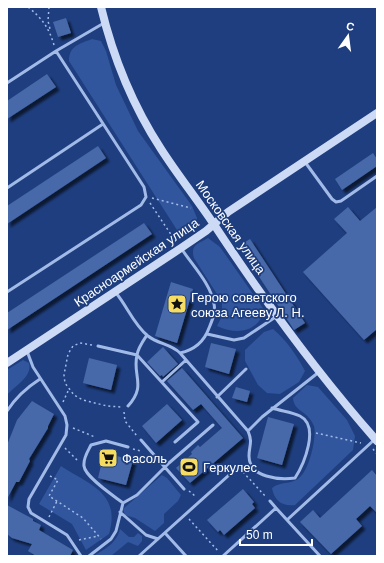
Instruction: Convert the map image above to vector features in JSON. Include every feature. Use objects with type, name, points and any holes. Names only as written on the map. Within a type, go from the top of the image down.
[{"type":"street","name":"Московская улица","points":[[101,7],[130,94],[161,148],[319,372],[374,441]]},
{"type":"street","name":"Красноармейская улица","points":[[7,363],[114,292],[179,246],[206,231],[213,223],[377,113]]},
{"type":"lane","points":[[7,83],[56,51],[105,22]]},
{"type":"lane","points":[[7,292],[141,204],[146,197],[144,187],[56,51]]},
{"type":"lane","points":[[7,188],[103,124]]},
{"type":"lane","points":[[305,162],[332,199],[336,202],[341,201],[377,176]]},
{"type":"lane","points":[[179,246],[204,282],[214,304],[213,317],[207,334],[199,344],[190,351],[180,353]]},
{"type":"lane","points":[[114,292],[146,335],[155,341],[174,348],[180,353],[248,431],[252,446],[249,456],[251,464],[261,474],[280,480],[295,478],[304,466],[310,432],[309,425],[301,416],[272,408]]},
{"type":"lane","points":[[207,334],[234,340],[244,338],[278,315]]},
{"type":"lane","points":[[128,406],[134,399],[138,389],[137,355],[146,335]]},
{"type":"lane","points":[[98,346],[137,355],[198,422],[175,442]]},
{"type":"lane","points":[[26,349],[40,379],[60,408],[67,425],[66,435],[62,444],[29,499],[28,507],[31,514],[67,535],[81,556]]},
{"type":"lane","points":[[162,382],[186,360]]},
{"type":"lane","points":[[217,397],[246,369]]},
{"type":"lane","points":[[248,431],[262,416],[319,372]]},
{"type":"lane","points":[[7,411],[24,389],[40,379]]},
{"type":"lane","points":[[89,556],[111,539],[116,531],[123,503],[137,495],[164,467],[213,425]]},
{"type":"lane","points":[[141,440],[184,489]]},
{"type":"lane","points":[[123,503],[87,474],[83,466],[84,458],[91,445],[106,441],[128,447]]},
{"type":"lane","points":[[288,520],[374,441]]},
{"type":"lane","points":[[139,556],[238,467]]},
{"type":"lane","points":[[270,501],[320,556]]},
{"type":"lane","points":[[223,556],[276,508]]},
{"type":"lane","points":[[120,512],[146,535],[158,539]]},
{"type":"lane","points":[[165,533],[186,556]]},
{"type":"path","points":[[28,7],[41,17],[50,31]]},
{"type":"path","points":[[49,7],[48,21],[56,51]]},
{"type":"path","points":[[146,197],[195,209]]},
{"type":"path","points":[[146,197],[179,246]]},
{"type":"path","points":[[98,346],[80,344],[73,346],[68,354],[64,375],[65,383],[74,395],[83,400],[118,408],[128,406]]},
{"type":"path","points":[[60,408],[69,389]]},
{"type":"path","points":[[128,406],[124,413],[125,421],[141,440]]},
{"type":"path","points":[[67,425],[106,441]]},
{"type":"path","points":[[310,432],[374,441]]},
{"type":"path","points":[[62,444],[83,466]]},
{"type":"path","points":[[128,447],[153,454]]},
{"type":"path","points":[[238,467],[270,501]]},
{"type":"path","points":[[44,472],[58,480],[49,496],[83,518],[104,544]]},
{"type":"path","points":[[184,489],[190,491],[200,502]]},
{"type":"path","points":[[46,522],[57,501]]},
{"type":"path","points":[[185,515],[223,556]]},
{"type":"path","points":[[73,542],[98,536]]},
{"type":"shaded area","points":[[92,39],[101,41],[106,51],[116,85],[138,131],[192,206],[197,218],[197,228],[190,232],[177,230],[69,61],[69,56],[76,46]]},
{"type":"shaded area","points":[[208,238],[220,247],[265,311],[257,324],[251,328],[232,331],[217,326],[222,316],[222,302],[194,258],[193,254],[193,250],[196,245]]},
{"type":"shaded area","points":[[273,329],[291,348],[305,371],[299,382],[280,394],[267,393],[258,385],[245,361],[245,350],[264,332]]},
{"type":"shaded area","points":[[23,360],[29,363],[30,368],[26,376],[7,395],[7,370]]},
{"type":"shaded area","points":[[307,385],[318,387],[347,420],[355,436],[353,450],[295,505],[286,505],[279,502],[272,488],[279,484],[292,482],[299,478],[303,474],[309,461],[315,431],[314,426],[307,415],[299,410],[295,405],[293,398]]},
{"type":"shaded area","points":[[61,466],[92,485],[107,499],[111,509],[112,520],[109,534],[86,550],[72,524],[39,504]]},
{"type":"shaded area","points":[[162,475],[167,478],[181,495],[178,501],[164,514],[164,523],[155,531],[135,518],[125,515],[123,509]]},
{"type":"shaded area","points":[[120,529],[129,537],[134,537],[138,533],[142,536],[142,541],[138,546],[128,542],[111,556],[94,556],[113,542]]},
{"type":"building","points":[[66,18],[71,33],[58,37],[53,22]]},
{"type":"building","points":[[47,74],[56,87],[7,119],[7,101]]},
{"type":"building","points":[[98,146],[106,158],[7,224],[7,206]]},
{"type":"building","points":[[373,153],[377,159],[377,166],[342,190],[335,179]]},
{"type":"building","points":[[348,207],[360,221],[377,207],[377,329],[364,340],[303,272],[347,233],[334,219]]},
{"type":"building","points":[[144,223],[152,234],[7,330],[7,313]]},
{"type":"building","points":[[250,239],[305,323],[294,330],[239,246]]},
{"type":"building","points":[[171,282],[193,289],[177,343],[155,336]]},
{"type":"building","points":[[211,343],[236,349],[229,374],[205,367]]},
{"type":"building","points":[[163,347],[178,364],[163,377],[162,375],[160,376],[147,362]]},
{"type":"building","points":[[89,358],[117,365],[111,390],[83,383]]},
{"type":"building","points":[[182,368],[243,438],[190,483],[176,468],[192,454],[191,452],[198,445],[200,447],[222,428],[201,404],[193,410],[167,381]]},
{"type":"building","points":[[236,387],[250,391],[247,402],[232,398]]},
{"type":"building","points":[[32,401],[54,414],[48,428],[29,459],[30,461],[19,482],[16,482],[7,499],[7,445],[17,420]]},
{"type":"building","points":[[167,404],[182,420],[156,443],[142,426]]},
{"type":"building","points":[[268,417],[294,424],[282,465],[257,458]]},
{"type":"building","points":[[104,453],[133,460],[126,485],[98,478]]},
{"type":"building","points":[[372,470],[377,476],[377,513],[370,506],[356,519],[362,526],[331,554],[300,522],[313,510],[320,518]]},
{"type":"building","points":[[243,489],[254,502],[252,504],[255,508],[224,535],[220,530],[218,532],[207,520]]},
{"type":"building","points":[[7,505],[33,519],[33,521],[41,525],[39,530],[73,550],[70,556],[36,556],[28,551],[32,544],[12,538],[7,534]]},
{"type":"place","name":"Герою советского союза Агееву Л. Н.","points":[[177,304]]},
{"type":"place","name":"Фасоль","points":[[108,458]]},
{"type":"place","name":"Геркулес","points":[[189,467]]}]
